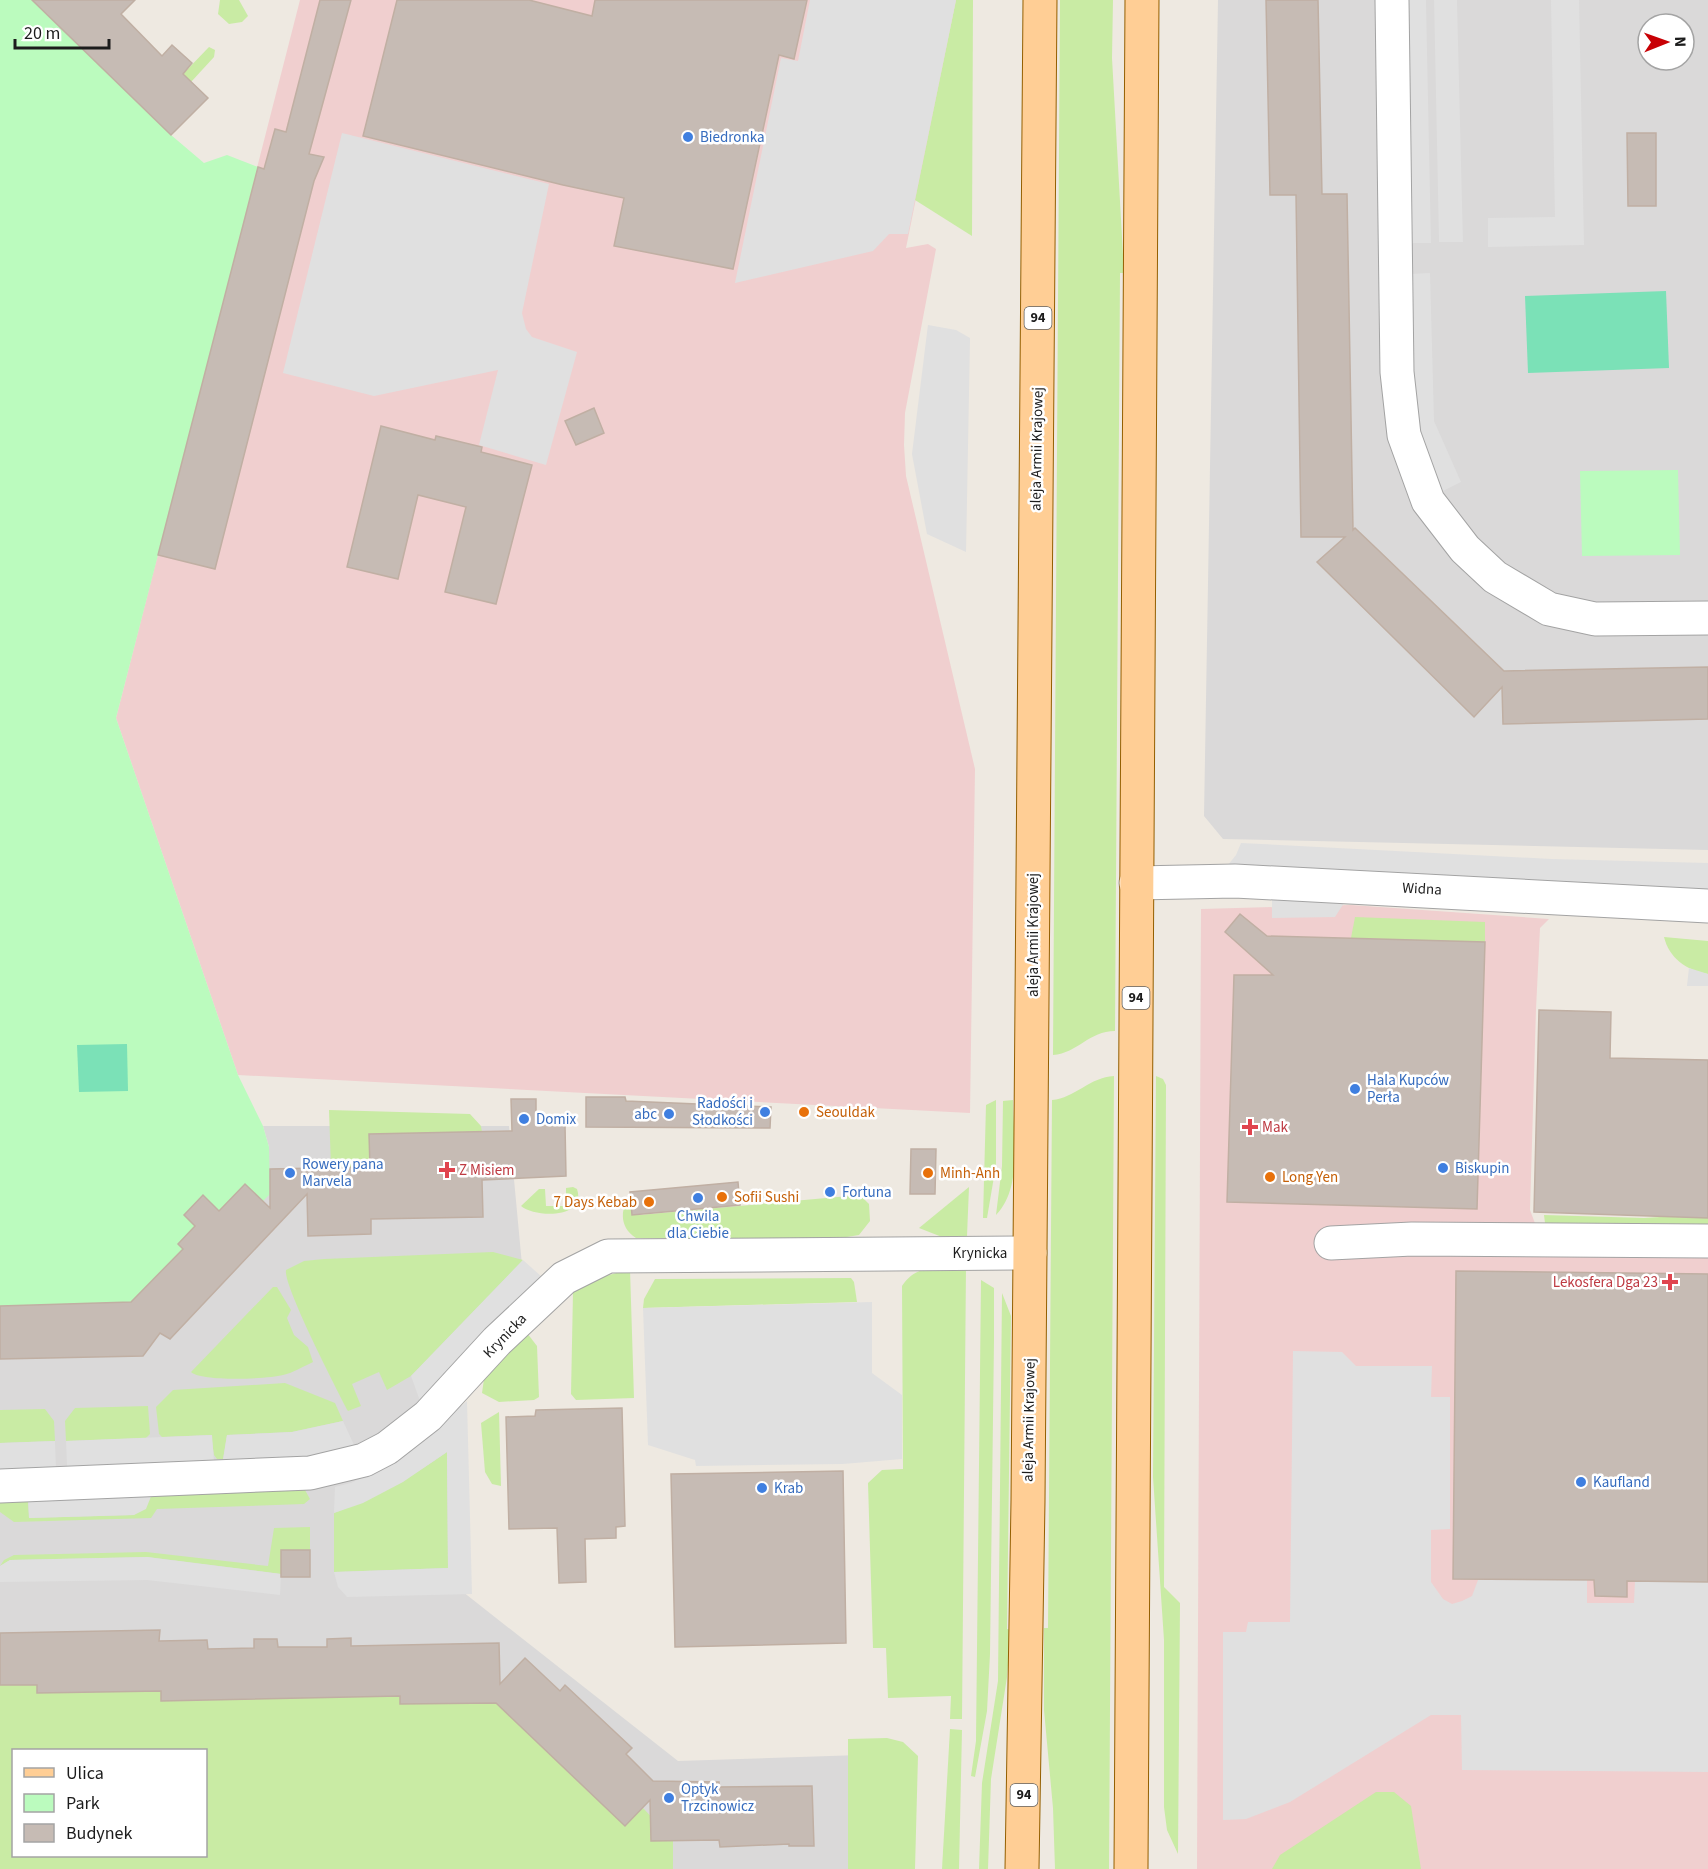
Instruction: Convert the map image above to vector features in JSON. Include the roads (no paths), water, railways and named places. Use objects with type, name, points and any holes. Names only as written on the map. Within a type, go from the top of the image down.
[{"type":"main road","name":"aleja Armii Krajowej","points":[[1022,1869],[1030,1252],[1040,0]]},
{"type":"main road","name":"94","points":[[1131,1869],[1142,0]]},
{"type":"street","points":[[1392,0],[1397,372],[1404,435],[1428,501],[1465,549],[1495,577],[1549,609],[1595,620],[1708,618]]},
{"type":"street","name":"Widna","points":[[1136,883],[1235,881],[1708,906]]},
{"type":"street","points":[[1331,1243],[1412,1239],[1708,1241]]},
{"type":"street","name":"Krynicka","points":[[0,1486],[309,1473],[364,1460],[387,1448],[428,1416],[497,1341],[564,1278],[608,1256],[1030,1252]]},
{"type":"place","name":"Biedronka","points":[[688,137]]},
{"type":"place","name":"Hala Kupców Perła","points":[[1355,1089]]},
{"type":"place","name":"Radości i Słodkości","points":[[765,1112]]},
{"type":"place","name":"Seouldak","points":[[804,1112]]},
{"type":"place","name":"abc","points":[[669,1114]]},
{"type":"place","name":"Domix","points":[[524,1119]]},
{"type":"place","name":"Mak","points":[[1250,1127]]},
{"type":"place","name":"Biskupin","points":[[1443,1168]]},
{"type":"place","name":"Z Misiem","points":[[447,1170]]},
{"type":"place","name":"Rowery pana Marvela","points":[[290,1173]]},
{"type":"place","name":"Minh-Anh","points":[[928,1173]]},
{"type":"place","name":"Long Yen","points":[[1270,1177]]},
{"type":"place","name":"Fortuna","points":[[830,1192]]},
{"type":"place","name":"Sofii Sushi","points":[[722,1197]]},
{"type":"place","name":"Chwila dla Ciebie","points":[[698,1198]]},
{"type":"place","name":"7 Days Kebab","points":[[649,1202]]},
{"type":"place","name":"Lekosfera Dga 23","points":[[1670,1282]]},
{"type":"place","name":"Kaufland","points":[[1581,1482]]},
{"type":"place","name":"Krab","points":[[762,1488]]},
{"type":"place","name":"Optyk Trzcinowicz","points":[[669,1798]]}]
